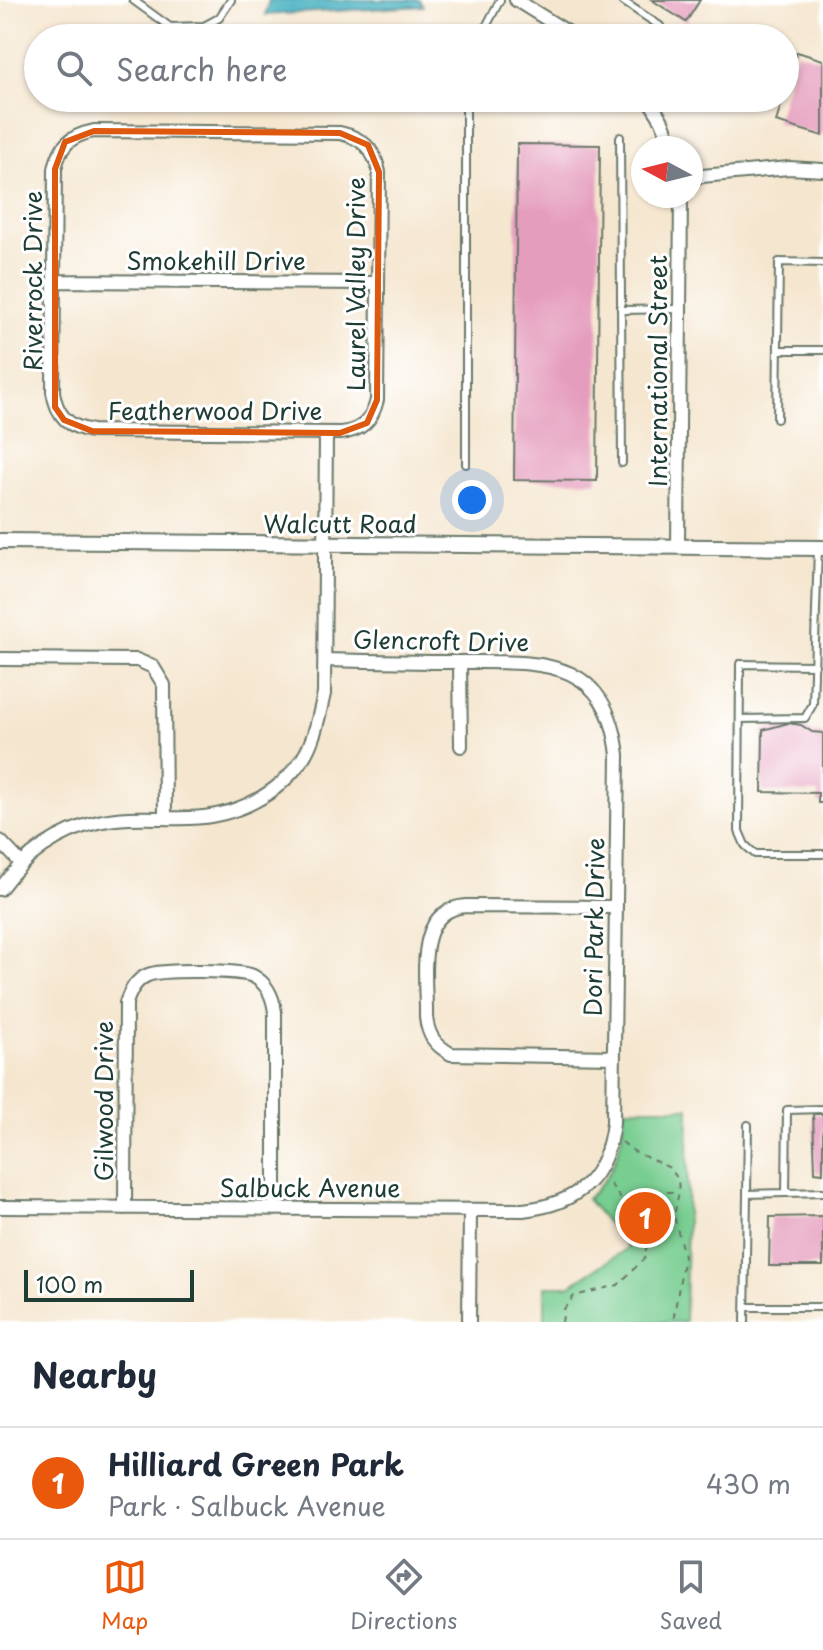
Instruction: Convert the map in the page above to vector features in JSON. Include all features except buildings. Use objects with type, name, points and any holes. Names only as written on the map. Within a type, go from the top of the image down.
[{"type":"street","points":[[516,0],[555,24]]},
{"type":"street","points":[[659,112],[668,136]]},
{"type":"street","name":"Laurel Valley Drive","points":[[65,142],[79,134],[94,131],[325,133],[355,136],[368,145],[376,157],[379,172],[377,400],[374,414],[367,423]]},
{"type":"street","name":"Riverrock Drive","points":[[64,420],[55,407],[53,392],[55,169],[65,142]]},
{"type":"street","points":[[703,176],[789,168],[823,170]]},
{"type":"street","name":"International Street","points":[[678,546],[681,208]]},
{"type":"street","name":"Smokehill Drive","points":[[54,281],[378,283]]},
{"type":"street","name":"Featherwood Drive","points":[[64,420],[76,428],[92,431],[326,433],[357,431],[367,423]]},
{"type":"street","points":[[0,889],[21,863],[47,842],[75,829],[101,821],[226,814],[256,802],[281,782],[304,757],[317,725],[324,694],[326,433]]},
{"type":"street","name":"Walcutt Road","points":[[0,541],[821,548]]},
{"type":"street","points":[[0,659],[137,660],[153,667],[164,685],[165,818]]},
{"type":"street","name":"Glencroft Drive","points":[[325,660],[532,662],[566,672],[595,693]]},
{"type":"street","points":[[460,662],[461,746]]},
{"type":"street","name":"Dori Park Drive","points":[[595,693],[612,722],[618,755],[613,1122],[604,1171]]},
{"type":"street","points":[[0,841],[21,863]]},
{"type":"street","points":[[614,1057],[451,1054],[439,1047],[429,1034],[426,1017],[427,939],[438,916],[456,907],[466,906],[615,907]]},
{"type":"street","name":"Gilwood Drive","points":[[125,1208],[126,1003],[130,991],[148,974],[237,972],[262,982],[274,1000],[275,1209]]},
{"type":"street","name":"Salbuck Avenue","points":[[0,1207],[523,1210],[557,1204],[587,1186],[604,1171]]},
{"type":"street","points":[[469,1322],[470,1210]]},
{"type":"lane","points":[[133,0],[166,24]]},
{"type":"lane","points":[[208,24],[219,18],[231,0]]},
{"type":"lane","points":[[487,24],[500,0]]},
{"type":"lane","points":[[621,0],[657,24]]},
{"type":"lane","points":[[466,112],[466,464]]},
{"type":"lane","points":[[620,137],[622,463]]},
{"type":"lane","points":[[777,419],[779,262],[823,263]]},
{"type":"lane","points":[[621,310],[680,309]]},
{"type":"lane","points":[[778,350],[823,350]]},
{"type":"lane","points":[[740,719],[805,718],[813,704],[819,646],[821,548]]},
{"type":"lane","points":[[815,665],[740,664],[739,831],[745,845],[755,854],[823,854]]},
{"type":"lane","points":[[786,1193],[787,1110],[823,1109]]},
{"type":"lane","points":[[745,1322],[748,1125]]},
{"type":"lane","points":[[747,1194],[823,1192]]},
{"type":"lane","points":[[746,1307],[823,1307]]},
{"type":"path","points":[[621,1142],[642,1156],[670,1168],[678,1179],[674,1221],[684,1256],[673,1322]]},
{"type":"path","points":[[562,1322],[564,1309],[574,1296],[618,1285],[644,1259],[646,1238],[604,1171]]},
{"type":"path","points":[[667,1192],[679,1192]]},
{"type":"path","points":[[630,1212],[640,1206]]},
{"type":"highlighted area","points":[[94,131],[340,133],[368,145],[379,172],[377,400],[367,423],[340,433],[92,431],[64,420],[55,407],[55,169],[65,142]]},
{"type":"green space","points":[[624,1108],[689,1108],[685,1322],[545,1322],[545,1286],[569,1286],[628,1248],[587,1199],[605,1179],[616,1158]]},
{"type":"water","points":[[269,0],[419,0],[423,6],[265,15]]},
{"type":"place","name":"Hilliard Green Park","points":[[645,1218]]}]
